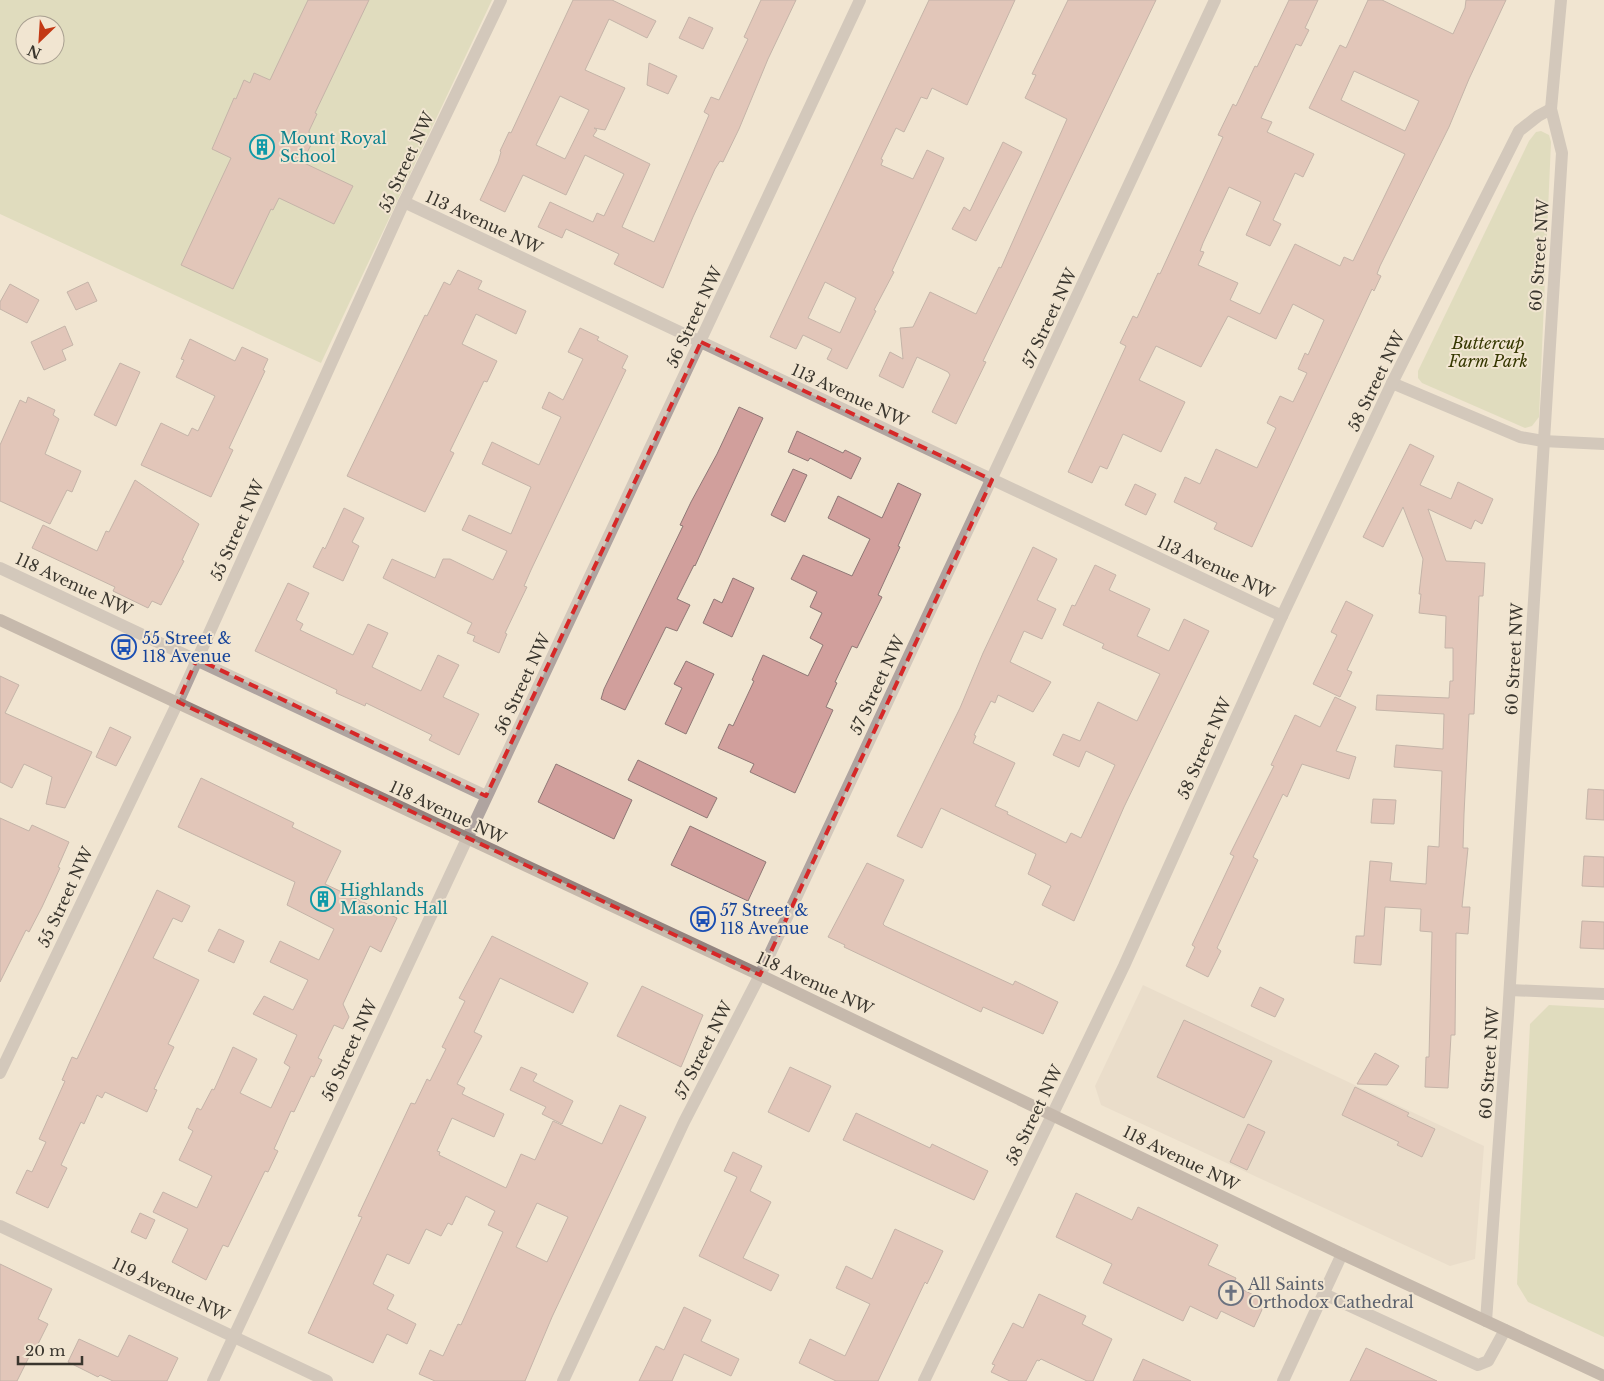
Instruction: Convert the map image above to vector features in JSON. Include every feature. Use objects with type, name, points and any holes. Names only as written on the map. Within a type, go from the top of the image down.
[{"type":"main road","name":"118 Avenue NW","points":[[0,620],[760,975],[1054,1114],[1342,1254],[1604,1376]]},
{"type":"street","name":"55 Street NW","points":[[0,1073],[178,702],[404,202],[501,0]]},
{"type":"street","name":"56 Street NW","points":[[213,1381],[860,0]]},
{"type":"street","name":"57 Street NW","points":[[563,1381],[684,1122],[760,975],[1215,0]]},
{"type":"street","name":"60 Street NW","points":[[1486,1321],[1510,990],[1562,153],[1551,110],[1561,0]]},
{"type":"street","name":"58 Street NW","points":[[924,1381],[1124,966],[1282,616],[1392,383],[1519,131],[1538,116],[1551,110]]},
{"type":"street","name":"113 Avenue NW","points":[[404,202],[1282,616]]},
{"type":"street","points":[[1392,383],[1520,437],[1543,441],[1604,444]]},
{"type":"street","name":"118 Avenue NW","points":[[0,568],[486,796]]},
{"type":"street","points":[[1510,990],[1604,994]]},
{"type":"street","name":"119 Avenue NW","points":[[0,1226],[327,1381]]},
{"type":"street","points":[[1283,1381],[1342,1254]]},
{"type":"street","points":[[1324,1294],[1478,1365],[1488,1361],[1505,1330]]},
{"type":"highlighted area","points":[[701,342],[992,480],[760,975],[178,702],[197,659],[486,796]]},
{"type":"shaded area","points":[[1143,985],[1484,1146],[1475,1259],[1450,1266],[1101,1105],[1095,1086]]},
{"type":"green space","points":[[0,0],[492,0],[321,363],[0,214]]},
{"type":"green space","name":"Buttercup Farm Park","points":[[1541,131],[1549,135],[1551,142],[1539,417],[1532,426],[1525,428],[1422,383],[1418,378],[1418,371],[1529,141],[1536,132]]},
{"type":"green space","points":[[1549,1005],[1604,1008],[1604,1337],[1528,1302],[1517,1284],[1530,1024]]},
{"type":"building","name":"Mount Royal School","points":[[308,0],[369,0],[315,113],[317,114],[309,131],[311,145],[302,162],[353,186],[334,224],[279,198],[273,210],[271,209],[233,289],[181,265],[231,158],[212,149],[234,98],[236,99],[244,80],[250,83],[254,73],[270,80]]},
{"type":"building","points":[[573,0],[612,0],[656,21],[647,38],[609,19],[585,70],[625,88],[605,130],[594,128],[597,130],[593,136],[650,164],[622,227],[654,242],[709,115],[704,112],[711,97],[719,100],[748,39],[744,37],[761,0],[796,0],[768,59],[739,129],[723,162],[720,161],[715,169],[663,288],[614,264],[619,254],[566,229],[562,238],[538,227],[550,202],[593,222],[597,213],[604,216],[624,174],[585,155],[566,195],[523,175],[505,212],[480,200],[498,162],[500,151],[509,132],[511,133]],"holes":[[[560,96],[589,110],[565,159],[536,145]]]},
{"type":"building","points":[[929,0],[1015,0],[967,105],[932,88],[927,99],[921,97],[904,132],[896,128],[881,159],[883,160],[881,165],[913,179],[927,150],[944,158],[892,271],[894,272],[847,369],[827,359],[832,349],[803,335],[796,349],[770,337]],"holes":[[[825,282],[856,298],[840,333],[808,318]]]},
{"type":"building","points":[[1068,0],[1156,0],[983,361],[986,362],[956,424],[932,412],[950,375],[948,372],[917,357],[903,388],[879,376],[890,352],[903,359],[900,328],[913,327],[930,292],[976,314],[999,267],[1001,268],[1067,119],[1025,98],[1036,75],[1032,74]]},
{"type":"building","points":[[1289,0],[1318,0],[1305,28],[1309,30],[1301,46],[1296,44],[1261,118],[1272,122],[1267,132],[1314,154],[1303,177],[1295,173],[1273,220],[1281,224],[1270,246],[1246,235],[1261,202],[1229,187],[1200,251],[1204,252],[1198,265],[1238,283],[1230,300],[1260,314],[1295,244],[1340,266],[1344,257],[1353,261],[1405,154],[1309,108],[1340,45],[1346,48],[1368,0],[1382,0],[1453,34],[1465,8],[1466,0],[1506,0],[1449,127],[1380,266],[1377,274],[1381,276],[1374,291],[1372,289],[1252,547],[1214,529],[1217,523],[1174,502],[1185,477],[1200,484],[1216,449],[1257,468],[1276,428],[1267,423],[1280,396],[1293,402],[1307,373],[1298,369],[1305,353],[1308,355],[1324,320],[1293,304],[1276,339],[1228,316],[1201,367],[1156,346],[1139,380],[1185,402],[1161,452],[1123,434],[1107,469],[1100,466],[1092,483],[1068,472],[1126,346],[1120,343],[1133,316],[1137,318],[1158,273],[1160,274],[1223,137],[1218,135],[1233,104],[1236,106],[1255,66],[1257,67]],"holes":[[[1354,71],[1419,101],[1405,131],[1341,100]]]},
{"type":"building","points":[[689,17],[713,28],[703,49],[679,38]]},
{"type":"building","points":[[649,63],[677,76],[668,94],[647,85]]},
{"type":"building","points":[[1003,142],[1022,152],[976,241],[952,229],[964,207],[970,211]]},
{"type":"building","points":[[458,270],[482,281],[478,289],[526,311],[516,334],[476,314],[462,344],[497,361],[487,382],[484,381],[450,451],[454,453],[425,512],[347,476],[425,315],[427,316],[444,282],[450,285]]},
{"type":"building","points":[[88,282],[97,301],[76,310],[67,292]]},
{"type":"building","points":[[10,284],[39,300],[27,323],[0,309],[0,302]]},
{"type":"building","points":[[65,326],[73,345],[62,350],[66,360],[44,370],[31,342]]},
{"type":"building","points":[[580,328],[599,337],[597,340],[628,356],[622,368],[626,370],[531,570],[524,586],[527,587],[505,633],[507,634],[499,653],[473,641],[475,636],[467,633],[472,623],[383,578],[392,559],[435,578],[443,559],[450,559],[493,580],[507,551],[462,530],[469,515],[511,534],[531,487],[482,464],[492,442],[539,465],[561,417],[542,408],[549,392],[563,400],[583,359],[568,352]]},
{"type":"building","points":[[190,339],[235,361],[242,347],[268,359],[263,370],[265,371],[229,448],[233,450],[211,497],[141,465],[161,423],[188,436],[192,428],[198,431],[215,396],[176,377],[184,360],[181,359]]},
{"type":"building","points":[[120,363],[140,372],[116,426],[94,415]]},
{"type":"building","points":[[28,397],[55,410],[53,415],[59,419],[45,454],[81,471],[72,492],[67,490],[50,524],[0,501],[0,445],[20,400],[26,403]]},
{"type":"building","points":[[739,407],[763,418],[695,566],[677,599],[690,605],[677,631],[666,627],[625,710],[601,699],[604,689],[683,526],[680,525],[691,502],[717,454]]},
{"type":"building","points":[[797,431],[843,453],[845,450],[861,458],[851,479],[810,458],[808,461],[788,452]]},
{"type":"building","points":[[1410,444],[1434,456],[1420,485],[1451,499],[1458,482],[1493,499],[1482,524],[1475,520],[1471,529],[1428,509],[1446,561],[1485,563],[1483,596],[1479,596],[1474,714],[1469,714],[1464,814],[1463,848],[1468,848],[1462,907],[1470,907],[1468,934],[1456,933],[1455,1035],[1451,1035],[1448,1088],[1425,1087],[1426,1057],[1429,1057],[1432,932],[1420,931],[1421,909],[1385,907],[1381,965],[1354,963],[1356,936],[1364,936],[1370,861],[1392,863],[1390,881],[1426,884],[1428,846],[1439,847],[1442,771],[1394,767],[1396,745],[1443,749],[1444,714],[1376,710],[1377,695],[1449,698],[1450,681],[1453,681],[1453,648],[1445,648],[1446,616],[1419,613],[1423,559],[1403,507],[1383,547],[1363,537]]},
{"type":"building","points":[[793,469],[807,475],[785,522],[771,515]]},
{"type":"building","points":[[135,480],[199,524],[182,560],[184,561],[161,605],[152,601],[148,608],[113,591],[115,587],[32,548],[43,525],[97,551],[106,531],[109,532]]},
{"type":"building","points":[[898,483],[921,494],[878,595],[882,597],[857,648],[852,646],[835,682],[837,683],[826,707],[833,710],[795,793],[750,772],[754,764],[718,748],[729,724],[733,726],[754,681],[752,680],[763,655],[808,676],[823,645],[810,638],[822,613],[810,607],[817,592],[791,579],[803,555],[852,576],[870,539],[828,518],[838,496],[882,518]]},
{"type":"building","points":[[1135,484],[1156,494],[1146,515],[1125,505]]},
{"type":"building","points":[[344,508],[364,518],[352,542],[359,546],[343,581],[313,567],[323,547],[325,549]]},
{"type":"building","points":[[1033,547],[1057,559],[1037,600],[1056,609],[1042,639],[1024,631],[1010,662],[1051,682],[1033,712],[998,695],[995,703],[991,701],[974,735],[976,736],[973,743],[1015,763],[995,806],[1008,812],[1007,814],[1066,843],[1071,833],[1081,838],[1115,765],[1086,751],[1079,767],[1053,755],[1063,734],[1080,741],[1098,702],[1137,721],[1160,674],[1102,648],[1104,644],[1063,625],[1072,605],[1075,606],[1095,565],[1116,575],[1109,590],[1150,609],[1137,636],[1169,651],[1184,619],[1209,631],[1124,807],[1074,921],[1042,905],[1051,886],[1028,874],[1036,854],[941,808],[922,848],[897,836],[960,708],[983,653]]},
{"type":"building","points":[[733,578],[754,588],[732,637],[703,623],[714,599],[722,603]]},
{"type":"building","points":[[288,583],[309,593],[296,620],[303,624],[300,630],[353,655],[368,624],[388,633],[372,667],[421,691],[438,655],[459,665],[443,697],[479,714],[459,755],[429,740],[432,735],[366,703],[365,706],[336,693],[337,690],[255,651]]},
{"type":"building","points":[[1346,601],[1373,615],[1347,670],[1352,672],[1340,697],[1313,684],[1337,635],[1331,632]]},
{"type":"building","points":[[686,661],[714,674],[686,734],[665,724],[682,688],[674,684]]},
{"type":"building","points":[[0,676],[19,685],[5,713],[92,752],[65,808],[46,804],[52,777],[24,764],[12,788],[0,782]]},
{"type":"building","points":[[1335,697],[1356,707],[1336,751],[1356,757],[1349,779],[1302,764],[1287,797],[1283,794],[1253,857],[1258,860],[1217,948],[1221,951],[1208,977],[1186,966],[1195,947],[1192,945],[1234,856],[1230,854],[1274,766],[1271,765],[1295,715],[1320,727]]},
{"type":"building","points":[[110,727],[131,737],[116,766],[96,757]]},
{"type":"building","points":[[638,760],[717,798],[707,818],[628,780]]},
{"type":"building","points":[[556,764],[632,800],[614,839],[538,802]]},
{"type":"building","points":[[201,778],[294,823],[292,827],[341,851],[325,884],[397,918],[381,952],[370,946],[343,1004],[349,1017],[343,1029],[334,1025],[318,1058],[322,1060],[314,1077],[311,1076],[294,1112],[291,1111],[274,1149],[278,1151],[268,1172],[265,1171],[228,1247],[223,1245],[206,1280],[172,1262],[188,1229],[153,1212],[163,1192],[197,1208],[212,1176],[179,1160],[193,1131],[188,1128],[197,1108],[201,1110],[212,1089],[214,1090],[233,1047],[257,1059],[240,1093],[271,1108],[290,1067],[284,1063],[297,1035],[253,1014],[264,996],[293,1010],[308,980],[270,962],[280,941],[319,960],[334,929],[287,905],[295,882],[178,827]]},
{"type":"building","points":[[1588,789],[1604,790],[1604,820],[1586,819]]},
{"type":"building","points":[[1373,799],[1396,800],[1394,824],[1371,823]]},
{"type":"building","points":[[0,818],[29,831],[32,825],[69,842],[58,867],[60,868],[42,907],[29,932],[26,930],[0,982]]},
{"type":"building","points":[[690,826],[766,862],[748,901],[671,865]]},
{"type":"building","points":[[1584,856],[1604,857],[1604,887],[1582,886]]},
{"type":"building","points":[[867,863],[904,880],[883,924],[885,926],[1013,985],[1015,981],[1058,1002],[1043,1034],[983,1007],[981,1012],[844,947],[845,945],[828,937]]},
{"type":"building","points":[[157,890],[190,906],[182,922],[173,918],[153,958],[199,980],[168,1044],[174,1047],[154,1089],[157,1090],[147,1112],[105,1092],[102,1098],[97,1095],[84,1124],[81,1122],[61,1165],[67,1168],[48,1208],[16,1193],[27,1170],[32,1172],[46,1142],[39,1139],[65,1081],[62,1080],[72,1057],[77,1059]]},
{"type":"building","points":[[1582,921],[1604,922],[1604,949],[1580,948]]},
{"type":"building","points":[[219,929],[244,941],[234,963],[208,951]]},
{"type":"building","points":[[492,936],[588,983],[573,1013],[500,978],[474,1032],[482,1036],[457,1084],[465,1088],[462,1094],[504,1114],[494,1137],[452,1118],[437,1151],[440,1152],[439,1155],[506,1188],[521,1154],[535,1160],[553,1121],[602,1144],[620,1105],[646,1117],[552,1317],[525,1381],[435,1381],[419,1374],[430,1350],[443,1356],[458,1324],[461,1325],[503,1232],[488,1225],[495,1211],[466,1196],[452,1225],[448,1223],[441,1236],[426,1229],[409,1264],[387,1254],[373,1284],[394,1295],[387,1309],[416,1324],[407,1344],[387,1334],[373,1363],[308,1333],[362,1217],[358,1216],[411,1103],[415,1104],[427,1079],[430,1081],[446,1049],[442,1047],[465,1001],[459,998]],"holes":[[[537,1203],[568,1217],[547,1262],[516,1247]]]},
{"type":"building","points":[[642,986],[703,1015],[681,1067],[617,1036]]},
{"type":"building","points":[[1260,987],[1284,999],[1275,1017],[1251,1006]]},
{"type":"building","points":[[1184,1020],[1272,1061],[1244,1118],[1157,1077]]},
{"type":"building","points":[[1375,1053],[1399,1066],[1387,1085],[1357,1084]]},
{"type":"building","points":[[521,1067],[537,1074],[533,1081],[573,1101],[562,1124],[542,1114],[546,1107],[510,1090]]},
{"type":"building","points":[[790,1067],[831,1086],[809,1132],[768,1112]]},
{"type":"building","points":[[1355,1087],[1409,1113],[1407,1116],[1435,1129],[1422,1157],[1397,1145],[1399,1142],[1342,1115]]},
{"type":"building","points":[[856,1113],[930,1148],[932,1144],[988,1171],[974,1200],[843,1140]]},
{"type":"building","points":[[1248,1124],[1265,1132],[1247,1170],[1230,1162]]},
{"type":"building","points":[[733,1152],[762,1166],[750,1191],[771,1202],[743,1258],[779,1275],[771,1291],[699,1256],[737,1177],[724,1171]]},
{"type":"building","points":[[1076,1193],[1132,1220],[1138,1207],[1218,1245],[1208,1265],[1236,1278],[1233,1285],[1266,1301],[1254,1327],[1221,1311],[1217,1319],[1190,1306],[1183,1321],[1103,1283],[1112,1264],[1056,1237]]},
{"type":"building","points":[[140,1213],[155,1220],[146,1239],[131,1232]]},
{"type":"building","points":[[895,1229],[943,1251],[927,1284],[925,1282],[878,1381],[836,1381],[799,1363],[810,1339],[845,1356],[870,1304],[836,1288],[846,1266],[872,1279]]},
{"type":"building","points":[[0,1264],[52,1289],[38,1319],[48,1324],[17,1381],[0,1381]]},
{"type":"building","points":[[1039,1294],[1086,1316],[1082,1324],[1112,1339],[1093,1381],[1087,1381],[1041,1359],[1037,1360],[1026,1381],[1010,1381],[991,1372],[995,1365],[992,1364],[1013,1323],[1023,1328]]},
{"type":"building","points":[[684,1307],[711,1320],[701,1341],[739,1359],[731,1376],[684,1354],[672,1381],[639,1381],[656,1346],[664,1350]]},
{"type":"building","points":[[129,1335],[178,1358],[167,1381],[113,1381],[100,1375],[98,1377],[68,1362],[79,1339],[118,1357]]},
{"type":"building","points":[[1366,1348],[1437,1381],[1350,1381]]},
{"type":"building","points":[[1143,1359],[1191,1381],[1133,1381]]},
{"type":"place","name":"Mount Royal School","points":[[262,147]]},
{"type":"place","name":"55 Street & 118 Avenue","points":[[124,647]]},
{"type":"place","name":"Highlands Masonic Hall","points":[[323,899]]},
{"type":"place","name":"57 Street & 118 Avenue","points":[[703,919]]},
{"type":"place","name":"All Saints Orthodox Cathedral","points":[[1231,1293]]}]
